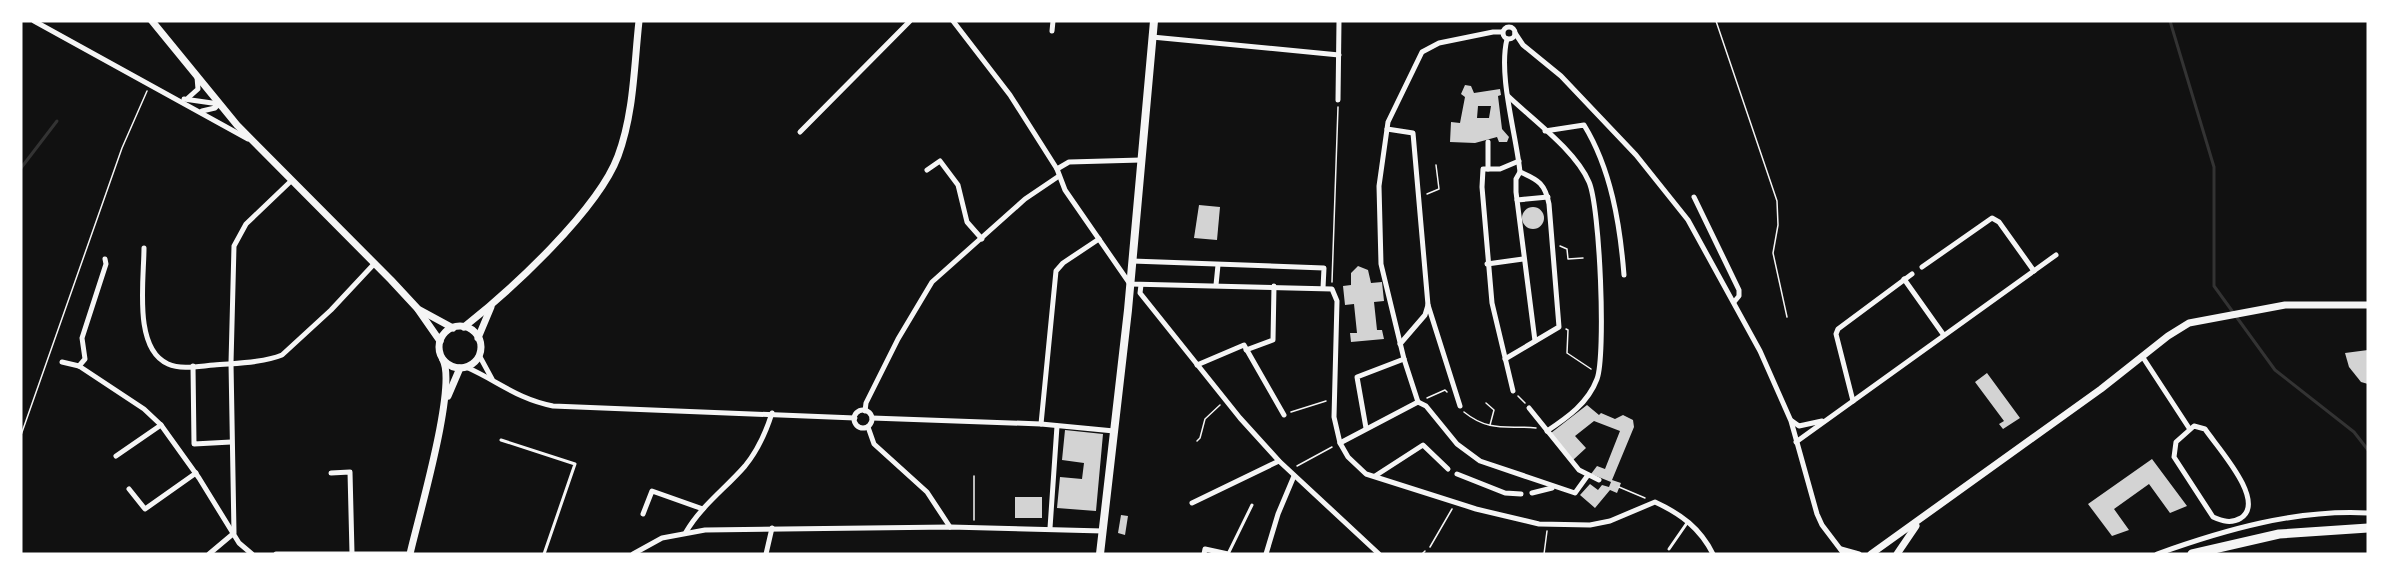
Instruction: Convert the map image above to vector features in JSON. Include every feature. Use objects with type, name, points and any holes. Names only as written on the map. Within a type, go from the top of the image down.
[{"type":"main road","points":[[1101,554],[1130,284],[1154,21]]},
{"type":"main road","points":[[2192,554],[2279,534],[2366,528]]},
{"type":"street","points":[[34,21],[174,99],[200,111],[255,144]]},
{"type":"street","points":[[152,21],[219,104],[255,144],[417,308],[440,341],[443,360],[447,366],[445,401],[408,554],[276,554]]},
{"type":"street","points":[[464,327],[493,304],[569,227],[606,183],[625,133],[639,21]]},
{"type":"street","points":[[800,132],[910,21]]},
{"type":"street","points":[[953,21],[1010,94],[1058,169],[1065,190],[1130,284],[1332,289],[1337,301],[1333,399],[1340,443],[1348,457],[1366,474],[1476,509],[1519,521],[1548,525],[1600,523],[1652,501],[1688,522],[1704,537],[1713,554]]},
{"type":"street","points":[[1052,31],[1053,21]]},
{"type":"street","points":[[1338,100],[1340,21]]},
{"type":"street","points":[[1515,21],[1505,48],[1508,96],[1520,172],[1516,179],[1523,259],[1535,341]]},
{"type":"street","points":[[1510,31],[1493,32],[1439,43],[1422,52],[1387,129],[1379,186],[1380,255],[1400,344],[1418,402],[1426,406],[1467,453],[1480,461],[1554,488],[1575,493],[1587,475]]},
{"type":"street","points":[[1510,31],[1523,45],[1561,76],[1636,155],[1673,198],[1688,220],[1760,351],[1791,421],[1822,525],[1843,551],[1859,554]]},
{"type":"street","points":[[1152,37],[1339,55]]},
{"type":"street","points":[[184,99],[196,93],[199,82],[196,76]]},
{"type":"street","points":[[1508,96],[1578,163],[1590,184],[1598,227],[1601,288],[1598,373],[1587,399],[1567,418],[1547,431]]},
{"type":"street","points":[[174,99],[219,104]]},
{"type":"street","points":[[200,111],[207,111],[219,104]]},
{"type":"street","points":[[1545,131],[1584,125],[1595,143],[1618,221],[1624,275]]},
{"type":"street","points":[[1387,129],[1413,133],[1428,305],[1460,406]]},
{"type":"street","points":[[1488,142],[1484,230],[1487,264],[1492,303],[1513,391]]},
{"type":"street","points":[[1058,169],[1069,162],[1141,160]]},
{"type":"street","points":[[927,170],[940,161],[945,167],[958,185],[967,222],[982,239]]},
{"type":"street","points":[[1486,169],[1500,169],[1519,161]]},
{"type":"street","points":[[1505,359],[1559,327],[1548,197],[1545,186],[1538,179],[1520,172]]},
{"type":"street","points":[[865,411],[866,403],[894,347],[932,282],[1025,200],[1059,176]]},
{"type":"street","points":[[234,533],[231,363],[236,238],[253,216],[291,181]]},
{"type":"street","points":[[1517,200],[1548,197]]},
{"type":"street","points":[[1694,197],[1739,290],[1739,296],[1734,302]]},
{"type":"street","points":[[1922,267],[1992,218],[1999,222],[2034,271]]},
{"type":"street","points":[[1041,424],[1056,271],[1063,263],[1099,239]]},
{"type":"street","points":[[144,248],[146,339],[158,357],[166,363],[193,366],[273,359],[289,350],[374,264]]},
{"type":"street","points":[[1796,442],[2055,255]]},
{"type":"street","points":[[79,366],[85,359],[82,338],[106,264],[105,259]]},
{"type":"street","points":[[1487,264],[1523,259]]},
{"type":"street","points":[[1132,261],[1324,268],[1323,288]]},
{"type":"street","points":[[1216,285],[1218,265]]},
{"type":"street","points":[[1853,401],[1836,334],[1838,329],[1912,274]]},
{"type":"street","points":[[1904,279],[1943,334]]},
{"type":"street","points":[[1141,285],[1140,293],[1197,365],[1279,461],[1379,554]]},
{"type":"street","points":[[1246,350],[1273,340],[1274,286]]},
{"type":"street","points":[[492,379],[479,355],[478,338],[493,304]]},
{"type":"street","points":[[1400,344],[1425,315],[1428,305]]},
{"type":"street","points":[[1872,554],[1919,522],[2168,336],[2195,322],[2285,305],[2368,305]]},
{"type":"street","points":[[417,308],[453,327],[464,327],[478,338]]},
{"type":"street","points":[[440,341],[453,327]]},
{"type":"street","points":[[1197,365],[1244,345],[1284,415]]},
{"type":"street","points":[[445,401],[463,368],[479,355]]},
{"type":"street","points":[[2142,356],[2190,428]]},
{"type":"street","points":[[1366,428],[1357,377],[1404,359]]},
{"type":"street","points":[[443,360],[454,367],[492,379],[517,396],[553,406],[772,412],[855,418]]},
{"type":"street","points":[[62,362],[79,366],[144,409],[161,425],[196,472],[245,550],[252,554]]},
{"type":"street","points":[[193,366],[194,444],[231,442]]},
{"type":"street","points":[[1340,443],[1418,402]]},
{"type":"street","points":[[1529,408],[1579,471],[1599,480]]},
{"type":"street","points":[[865,411],[857,413],[855,418],[858,426],[868,427]]},
{"type":"street","points":[[865,411],[872,418],[1041,424],[1114,431]]},
{"type":"street","points":[[686,532],[703,509],[747,464],[764,437],[772,412]]},
{"type":"street","points":[[872,418],[868,427],[874,444],[927,492],[950,527]]},
{"type":"street","points":[[1791,421],[1799,426],[1830,418]]},
{"type":"street","points":[[116,456],[161,425]]},
{"type":"street","points":[[1050,528],[1057,426]]},
{"type":"street","points":[[2200,426],[2205,429],[2247,490],[2250,507],[2247,513],[2237,520],[2222,521],[2213,517],[2174,458],[2176,442],[2190,428],[2200,426]]},
{"type":"street","points":[[1375,477],[1424,445],[1448,469]]},
{"type":"street","points":[[1192,503],[1279,461]]},
{"type":"street","points":[[129,489],[146,509],[196,472]]},
{"type":"street","points":[[331,473],[351,472],[352,553]]},
{"type":"street","points":[[1457,474],[1505,493],[1521,494]]},
{"type":"street","points":[[1266,554],[1278,514],[1294,476]]},
{"type":"street","points":[[1532,492],[1554,488]]},
{"type":"street","points":[[643,514],[652,491],[703,509]]},
{"type":"street","points":[[2157,554],[2265,522],[2305,516],[2368,513]]},
{"type":"street","points":[[1897,554],[1919,522]]},
{"type":"street","points":[[633,554],[662,538],[686,532],[772,528],[950,527],[1103,531]]},
{"type":"street","points":[[766,554],[772,528]]},
{"type":"street","points":[[209,554],[234,533]]},
{"type":"street","points":[[1204,552],[1228,554]]},
{"type":"lane","points":[[501,440],[574,464],[544,554]]},
{"type":"lane","points":[[1228,554],[1252,505]]},
{"type":"lane","points":[[1669,549],[1688,522]]},
{"type":"path","points":[[1716,21],[1777,201],[1778,225],[1773,253],[1786,317]]},
{"type":"path","points":[[21,435],[122,148],[147,90]]},
{"type":"path","points":[[1332,289],[1338,100]]},
{"type":"path","points":[[1417,197],[1440,189],[1436,165]]},
{"type":"path","points":[[1553,246],[1567,249],[1568,259],[1583,258]]},
{"type":"path","points":[[1559,327],[1568,330],[1567,354],[1598,373]]},
{"type":"path","points":[[1418,402],[1445,390],[1475,420],[1512,429],[1533,427],[1547,431]]},
{"type":"path","points":[[1513,391],[1529,408]]},
{"type":"path","points":[[1284,415],[1333,399]]},
{"type":"path","points":[[1197,441],[1205,419],[1226,400]]},
{"type":"path","points":[[1486,403],[1494,410],[1490,425]]},
{"type":"path","points":[[1288,470],[1340,443]]},
{"type":"path","points":[[974,476],[974,527]]},
{"type":"path","points":[[1619,487],[1652,501]]},
{"type":"path","points":[[1430,547],[1452,508]]},
{"type":"path","points":[[1544,554],[1548,525]]},
{"type":"path","points":[[1422,554],[1425,551]]},
{"type":"building","points":[[1465,85],[1471,86],[1474,93],[1500,89],[1501,95],[1498,96],[1502,129],[1509,137],[1507,142],[1499,142],[1497,137],[1475,143],[1450,142],[1451,122],[1460,123],[1465,97],[1461,94]],"holes":[[[1478,106],[1491,106],[1489,118],[1477,118]]]},
{"type":"building","points":[[1199,205],[1220,207],[1217,240],[1194,238]]},
{"type":"building","points":[[1533,207],[1541,210],[1544,218],[1541,226],[1533,229],[1525,226],[1522,218],[1525,210]]},
{"type":"building","points":[[1358,266],[1368,270],[1371,283],[1382,282],[1384,301],[1374,302],[1377,330],[1382,330],[1384,339],[1351,342],[1350,333],[1357,333],[1354,304],[1345,305],[1343,286],[1351,285],[1351,273]]},
{"type":"building","points":[[2368,350],[2368,384],[2361,382],[2349,367],[2345,353]]},
{"type":"building","points":[[1987,373],[2020,418],[2003,429],[1999,424],[2004,421],[1975,382]]},
{"type":"building","points":[[1587,405],[1599,415],[1601,413],[1615,419],[1623,415],[1633,420],[1634,427],[1612,480],[1621,483],[1617,493],[1610,490],[1595,508],[1580,495],[1590,484],[1598,490],[1602,485],[1609,487],[1611,482],[1591,474],[1597,466],[1605,469],[1620,431],[1594,421],[1575,436],[1586,448],[1573,460],[1551,433]]},
{"type":"building","points":[[1065,430],[1103,434],[1096,511],[1057,508],[1060,477],[1082,479],[1084,463],[1062,460]]},
{"type":"building","points":[[2152,459],[2187,506],[2170,513],[2149,484],[2114,509],[2129,530],[2112,536],[2088,504]]},
{"type":"building","points":[[1015,497],[1042,497],[1042,518],[1015,518]]},
{"type":"building","points":[[1121,515],[1128,516],[1125,535],[1118,533]]},
{"type":"waterway","points":[[2170,21],[2214,167],[2214,286],[2275,370],[2354,432],[2368,450]]},
{"type":"waterway","points":[[21,168],[57,121]]}]
